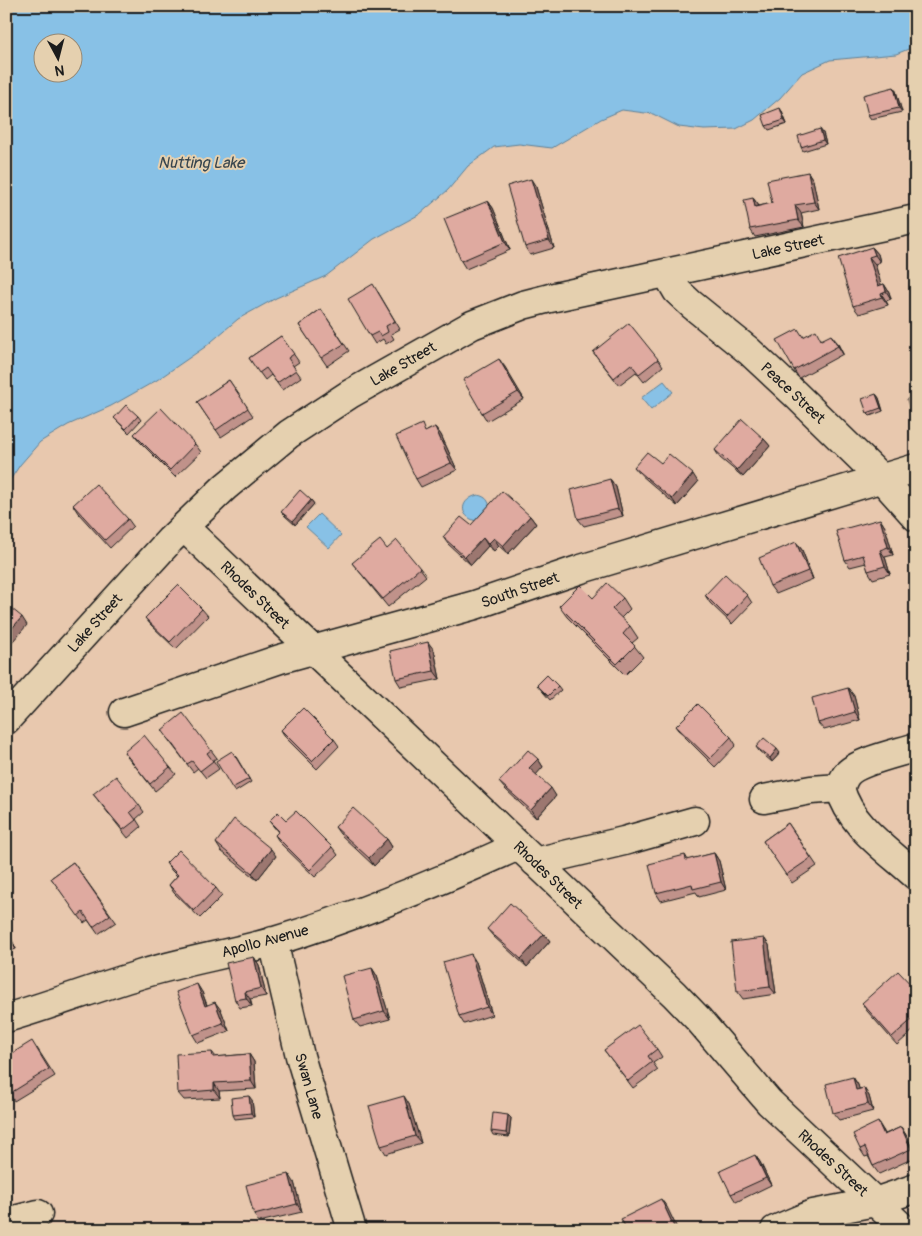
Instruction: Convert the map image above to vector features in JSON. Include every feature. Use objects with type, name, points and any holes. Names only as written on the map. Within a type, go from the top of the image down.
[{"type":"street","name":"Lake Street","points":[[6,720],[184,527],[225,487],[289,434],[350,394],[447,338],[472,325],[523,305],[916,219]]},
{"type":"street","name":"Peace Street","points":[[667,274],[677,291],[690,304],[755,357],[821,419],[916,517]]},
{"type":"street","name":"South Street","points":[[124,712],[312,649],[474,605],[581,569],[916,468]]},
{"type":"street","name":"Rhodes Street","points":[[184,527],[674,994],[699,1020],[768,1102],[905,1230]]},
{"type":"street","points":[[916,747],[854,767],[845,775],[840,788],[844,802],[860,825],[916,876]]},
{"type":"street","points":[[764,798],[812,790],[840,788]]},
{"type":"street","name":"Apollo Avenue","points":[[6,1018],[140,975],[273,941],[526,854],[632,839],[695,821]]},
{"type":"street","name":"Swan Lane","points":[[273,941],[300,1056],[352,1230]]},
{"type":"street","points":[[775,1230],[813,1214],[875,1202],[916,1188]]},
{"type":"street","points":[[6,1222],[38,1214]]},
{"type":"water","name":"Nutting Lake","points":[[6,6],[916,6],[916,46],[896,54],[830,60],[802,73],[780,98],[754,120],[736,129],[704,130],[679,127],[653,114],[622,110],[601,119],[552,148],[519,144],[494,147],[468,166],[448,190],[420,214],[374,239],[326,276],[276,298],[238,319],[205,347],[157,380],[111,406],[68,425],[40,442],[20,465],[6,486]]},
{"type":"water","points":[[664,381],[673,392],[651,410],[641,398]]},
{"type":"water","points":[[478,495],[487,499],[490,509],[476,521],[466,515],[464,508],[468,500]]},
{"type":"water","points":[[319,514],[341,535],[329,548],[306,527]]},
{"type":"building","points":[[894,87],[899,108],[868,115],[863,95]]},
{"type":"building","points":[[780,108],[784,120],[766,126],[762,115]]},
{"type":"building","points":[[820,129],[823,140],[801,147],[798,136]]},
{"type":"building","points":[[808,172],[814,202],[795,205],[798,220],[750,229],[744,200],[753,198],[755,207],[772,203],[767,180]]},
{"type":"building","points":[[531,179],[549,240],[525,247],[507,186]]},
{"type":"building","points":[[488,201],[505,242],[461,261],[444,219]]},
{"type":"building","points":[[872,247],[875,255],[869,257],[878,286],[884,284],[886,291],[881,293],[882,297],[853,306],[838,258]]},
{"type":"building","points":[[373,284],[395,321],[386,326],[388,332],[381,336],[378,332],[370,336],[348,299]]},
{"type":"building","points":[[321,309],[344,344],[321,358],[299,325]]},
{"type":"building","points":[[629,323],[658,359],[639,374],[631,364],[614,378],[593,352]]},
{"type":"building","points":[[798,329],[803,337],[816,330],[821,340],[831,335],[838,346],[794,370],[777,340]]},
{"type":"building","points":[[281,336],[294,354],[288,358],[296,370],[277,383],[266,368],[259,373],[249,358]]},
{"type":"building","points":[[499,359],[518,392],[482,413],[463,380]]},
{"type":"building","points":[[229,380],[248,408],[216,430],[197,402]]},
{"type":"building","points":[[876,394],[881,408],[867,413],[862,399]]},
{"type":"building","points":[[916,396],[916,426],[914,427],[907,399]]},
{"type":"building","points":[[126,405],[138,416],[126,429],[114,418]]},
{"type":"building","points":[[161,408],[195,444],[170,470],[134,434]]},
{"type":"building","points":[[742,419],[764,439],[737,470],[715,450]]},
{"type":"building","points":[[422,424],[425,432],[435,427],[451,463],[416,479],[396,436]]},
{"type":"building","points":[[647,452],[661,463],[669,454],[693,474],[672,499],[634,467]]},
{"type":"building","points":[[610,479],[618,509],[578,519],[571,490]]},
{"type":"building","points":[[96,484],[128,519],[105,540],[73,505]]},
{"type":"building","points":[[300,490],[311,500],[293,521],[281,512]]},
{"type":"building","points":[[502,491],[530,516],[503,546],[494,538],[488,544],[483,538],[465,557],[443,537],[461,517],[471,525]]},
{"type":"building","points":[[880,519],[888,547],[880,550],[885,566],[868,571],[863,555],[845,560],[836,531]]},
{"type":"building","points":[[380,540],[387,549],[397,540],[420,568],[383,599],[352,563]]},
{"type":"building","points":[[796,542],[808,571],[770,586],[759,558]]},
{"type":"building","points":[[725,574],[747,595],[727,617],[705,595]]},
{"type":"building","points":[[607,583],[623,598],[612,609],[630,626],[623,634],[635,646],[617,664],[559,606],[580,585],[593,598]]},
{"type":"building","points":[[178,585],[202,609],[170,642],[145,618]]},
{"type":"building","points":[[6,604],[22,617],[6,635]]},
{"type":"building","points":[[428,642],[434,671],[396,679],[390,651]]},
{"type":"building","points":[[547,675],[558,686],[548,696],[537,685]]},
{"type":"building","points":[[848,688],[855,712],[818,723],[812,698]]},
{"type":"building","points":[[698,704],[731,737],[710,759],[676,726]]},
{"type":"building","points":[[303,708],[334,739],[312,761],[281,730]]},
{"type":"building","points":[[183,713],[211,750],[207,753],[213,761],[200,771],[192,761],[187,764],[162,730]]},
{"type":"building","points":[[144,735],[170,767],[150,784],[124,752]]},
{"type":"building","points":[[764,738],[777,749],[770,758],[756,747]]},
{"type":"building","points":[[528,750],[538,759],[529,768],[551,788],[531,810],[499,782]]},
{"type":"building","points":[[232,751],[249,779],[232,788],[216,761]]},
{"type":"building","points":[[116,776],[139,805],[130,812],[136,820],[123,830],[93,794]]},
{"type":"building","points":[[353,808],[387,839],[369,858],[335,827]]},
{"type":"building","points":[[296,811],[332,847],[310,870],[275,835],[279,831],[269,821],[278,812],[286,820]]},
{"type":"building","points":[[234,819],[271,849],[252,873],[216,843]]},
{"type":"building","points":[[788,823],[811,858],[786,875],[763,841]]},
{"type":"building","points":[[179,850],[216,888],[194,911],[169,885],[178,875],[166,863]]},
{"type":"building","points":[[714,853],[721,882],[693,889],[692,884],[656,893],[649,864],[685,855],[686,860]]},
{"type":"building","points":[[73,862],[110,915],[93,927],[83,912],[78,916],[51,878]]},
{"type":"building","points":[[510,903],[544,934],[521,959],[487,929]]},
{"type":"building","points":[[764,938],[770,987],[737,991],[731,942]]},
{"type":"building","points":[[471,954],[487,1007],[459,1016],[443,962]]},
{"type":"building","points":[[254,957],[261,988],[245,992],[246,998],[235,1000],[226,963]]},
{"type":"building","points":[[372,968],[384,1011],[354,1020],[342,976]]},
{"type":"building","points":[[898,971],[916,990],[916,1008],[913,1010],[916,1016],[892,1037],[862,1003]]},
{"type":"building","points":[[197,984],[205,1006],[215,1002],[223,1023],[193,1035],[176,992]]},
{"type":"building","points":[[638,1025],[657,1049],[648,1056],[652,1062],[628,1081],[604,1050]]},
{"type":"building","points":[[32,1041],[49,1069],[9,1094],[6,1089],[6,1057]]},
{"type":"building","points":[[212,1052],[213,1057],[249,1054],[251,1081],[214,1083],[214,1090],[178,1093],[176,1054]]},
{"type":"building","points":[[853,1077],[856,1090],[864,1088],[868,1104],[833,1113],[826,1084]]},
{"type":"building","points":[[249,1096],[251,1113],[233,1115],[231,1098]]},
{"type":"building","points":[[404,1096],[415,1136],[381,1146],[369,1106]]},
{"type":"building","points":[[493,1113],[508,1115],[506,1133],[491,1131]]},
{"type":"building","points":[[878,1122],[884,1135],[901,1127],[911,1149],[873,1166],[865,1147],[860,1149],[853,1134]]},
{"type":"building","points":[[755,1155],[766,1178],[731,1194],[720,1171]]},
{"type":"building","points":[[289,1174],[297,1204],[254,1215],[246,1185]]},
{"type":"building","points":[[661,1199],[675,1229],[627,1230],[621,1219]]}]
